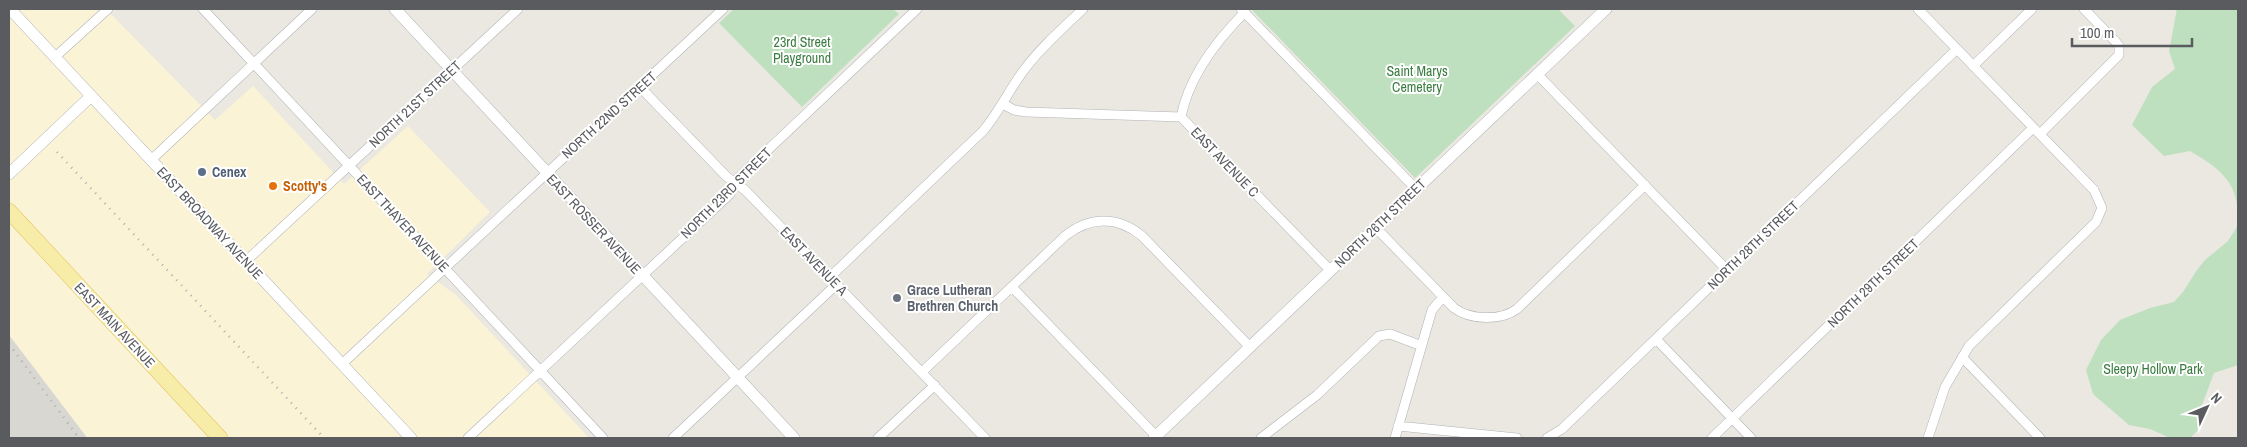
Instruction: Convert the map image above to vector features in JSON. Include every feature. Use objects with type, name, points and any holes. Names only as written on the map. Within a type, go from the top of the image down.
[{"type":"main road","name":"EAST MAIN AVENUE","points":[[9,211],[220,438]]},
{"type":"street","name":"EAST BROADWAY AVENUE","points":[[10,9],[411,438]]},
{"type":"street","points":[[55,57],[108,9]]},
{"type":"street","name":"EAST THAYER AVENUE","points":[[203,9],[603,438]]},
{"type":"street","points":[[151,160],[312,9]]},
{"type":"street","name":"EAST ROSSER AVENUE","points":[[395,9],[794,438]]},
{"type":"street","name":"NORTH 21ST STREET","points":[[246,262],[518,9]]},
{"type":"street","name":"NORTH 22ND STREET","points":[[342,364],[723,9]]},
{"type":"street","name":"NORTH 23RD STREET","points":[[468,438],[730,194],[734,182],[916,9]]},
{"type":"street","points":[[830,277],[983,130],[1004,104],[1017,79],[1030,62],[1083,9]]},
{"type":"street","name":"NORTH 26TH STREET","points":[[1155,437],[1606,9]]},
{"type":"street","points":[[1918,9],[2094,190],[2102,208],[2096,222],[1986,328],[1962,357],[1941,396],[1928,438]]},
{"type":"street","points":[[1973,66],[2032,9]]},
{"type":"street","name":"NORTH 29TH STREET","points":[[1712,438],[2037,131],[2116,59],[2120,50],[2116,42],[2084,9]]},
{"type":"street","points":[[1181,117],[1195,78],[1211,50],[1243,10],[1416,189]]},
{"type":"street","name":"NORTH 28TH STREET","points":[[1547,438],[1562,429],[1957,49]]},
{"type":"street","points":[[1537,74],[1727,270]]},
{"type":"street","name":"EAST AVENUE A","points":[[640,87],[734,182],[746,190],[986,438]]},
{"type":"street","points":[[9,174],[91,96]]},
{"type":"street","name":"EAST AVENUE C","points":[[1004,104],[1014,110],[1026,112],[1181,117],[1331,270]]},
{"type":"street","points":[[1376,228],[1454,308],[1466,315],[1506,316],[1517,309],[1645,185]]},
{"type":"street","points":[[922,372],[1072,230],[1098,220],[1116,222],[1134,229],[1250,346]]},
{"type":"street","points":[[673,438],[837,284]]},
{"type":"street","points":[[1012,287],[1155,437]]},
{"type":"street","points":[[1394,438],[1432,310],[1443,297]]},
{"type":"street","points":[[1261,438],[1323,389],[1382,334],[1390,334],[1422,346]]},
{"type":"street","points":[[1656,339],[1751,438]]},
{"type":"street","points":[[1962,357],[2040,438]]},
{"type":"street","points":[[878,438],[935,385]]},
{"type":"street","points":[[1398,426],[1517,438]]},
{"type":"shaded area","points":[[9,9],[106,9],[215,120],[253,86],[344,184],[408,126],[490,212],[427,274],[456,295],[589,438],[87,438],[9,335]]},
{"type":"shaded area","points":[[9,335],[85,435],[87,438],[9,438]]},
{"type":"green space","name":"23rd Street Playground","points":[[734,9],[893,9],[899,14],[802,107],[719,23]]},
{"type":"green space","name":"Saint Marys Cemetery","points":[[1251,9],[1558,9],[1575,26],[1415,178]]},
{"type":"green space","points":[[2177,9],[2238,9],[2238,214],[2234,192],[2217,169],[2190,151],[2164,156],[2132,125],[2152,87],[2175,69],[2169,51]]},
{"type":"green space","name":"Sleepy Hollow Park","points":[[2238,225],[2238,365],[2214,373],[2202,405],[2199,429],[2190,438],[2170,438],[2150,429],[2129,425],[2093,394],[2086,370],[2101,340],[2120,320],[2150,308],[2174,302],[2205,260],[2228,241]]},
{"type":"railway","points":[[57,152],[324,438]]},
{"type":"railway","points":[[9,344],[79,438]]},
{"type":"place","name":"Cenex","points":[[202,172]]},
{"type":"place","name":"Scotty's","points":[[273,186]]},
{"type":"place","name":"Grace Lutheran Brethren Church","points":[[897,298]]}]
